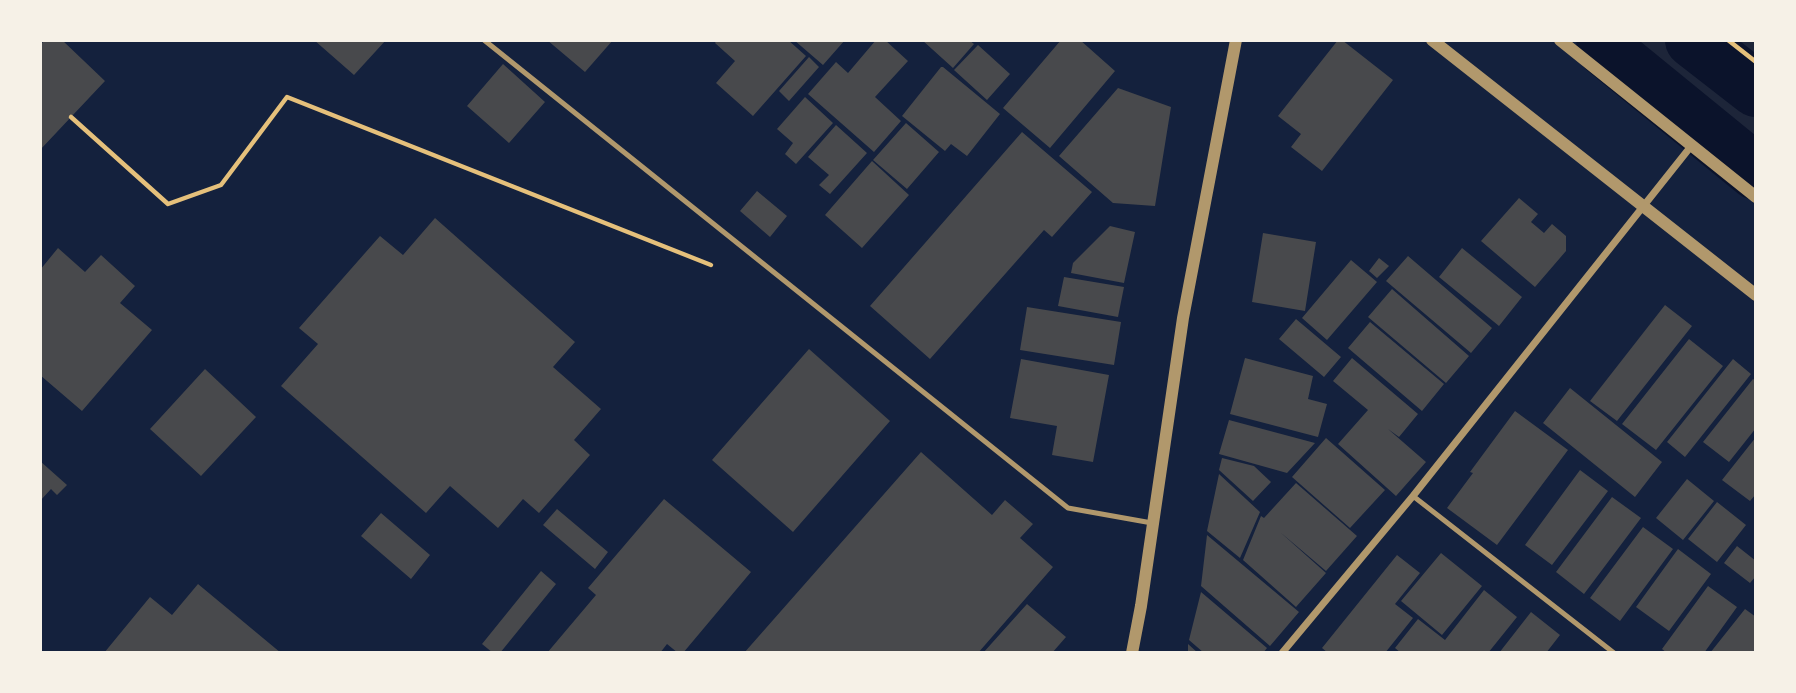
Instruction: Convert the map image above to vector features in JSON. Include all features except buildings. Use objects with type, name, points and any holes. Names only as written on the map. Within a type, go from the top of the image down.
[{"type":"street","points":[[1132,653],[1183,318],[1236,40]]},
{"type":"street","points":[[1432,40],[1756,295]]},
{"type":"street","points":[[1560,40],[1756,197]]},
{"type":"street","points":[[1282,653],[1413,496],[1692,145]]},
{"type":"lane","points":[[484,40],[1068,508],[1153,523]]},
{"type":"lane","points":[[1413,496],[1614,653]]},
{"type":"path","points":[[1728,40],[1756,62]]},
{"type":"path","points":[[71,117],[168,204],[221,185],[287,97],[713,266]]},
{"type":"shaded area","points":[[1601,40],[1756,40],[1756,167]]},
{"type":"waterway","points":[[1609,40],[1604,48],[1756,172]]},
{"type":"waterway","points":[[1693,40],[1756,89]]}]
